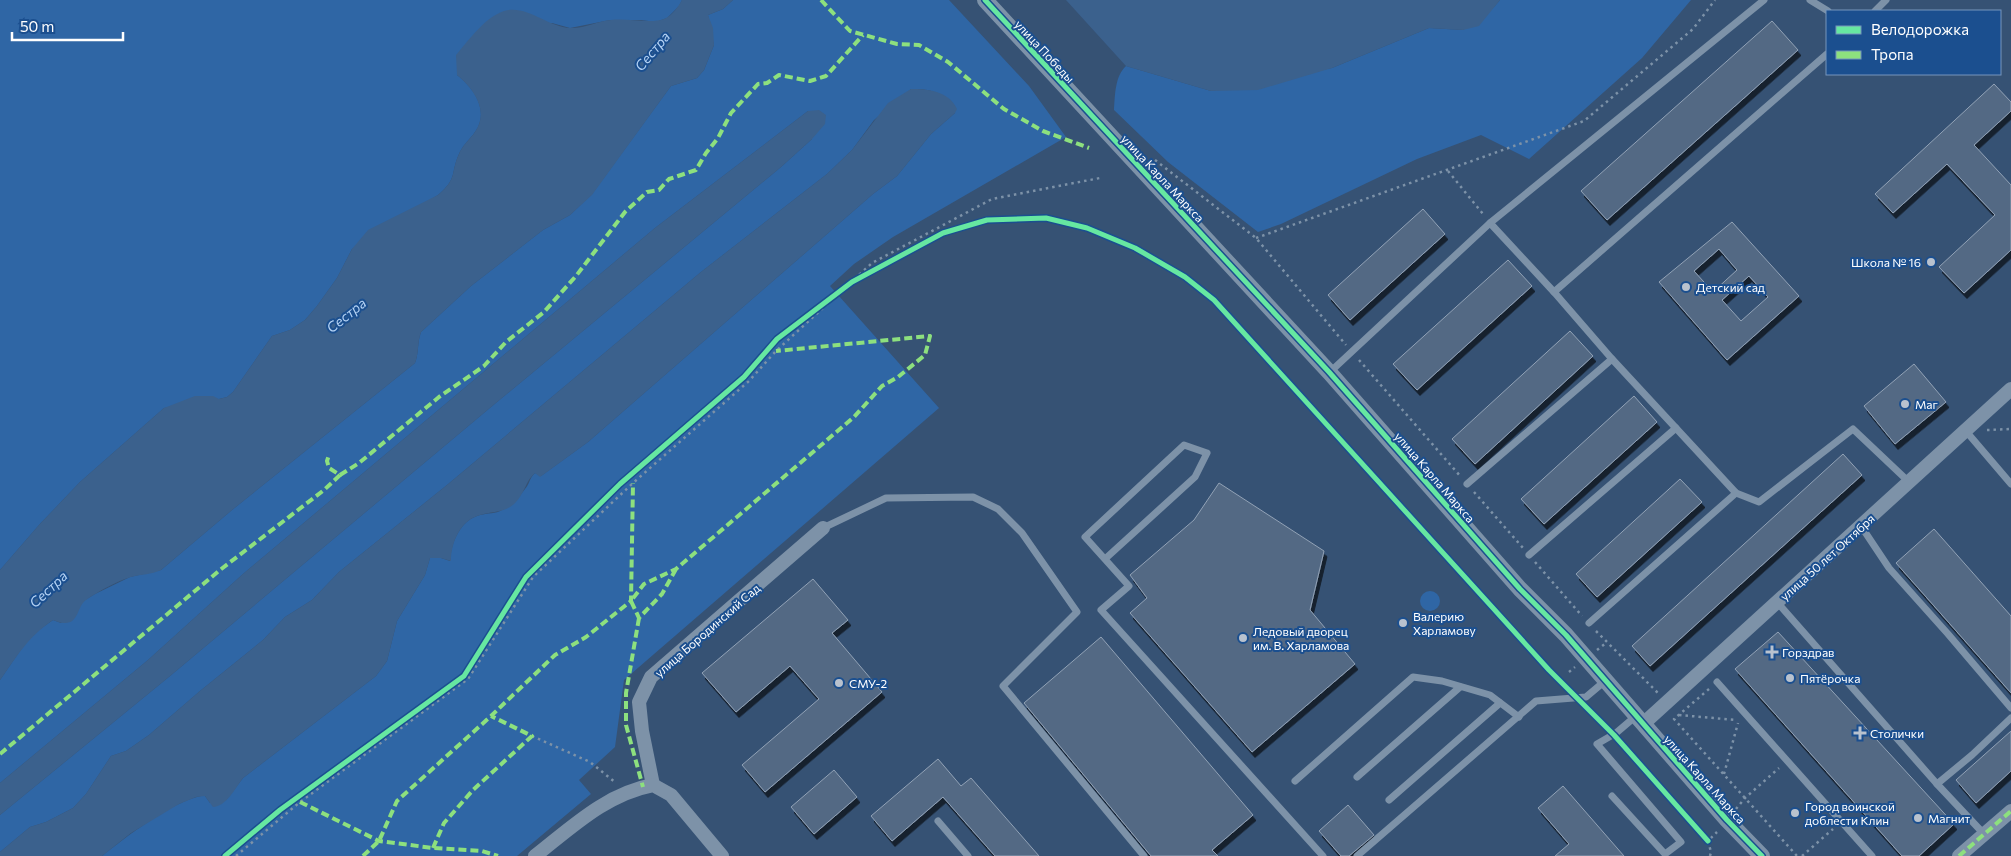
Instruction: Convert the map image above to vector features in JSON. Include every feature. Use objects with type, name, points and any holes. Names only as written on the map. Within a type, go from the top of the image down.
[{"type":"street","name":"улица Победы","points":[[985,0],[1091,115]]},
{"type":"street","name":"улица Карла Маркса","points":[[1091,115],[1330,372],[1520,589],[1566,636],[1756,854]]},
{"type":"street","name":"улица 50 лет Октября","points":[[1639,720],[1667,702],[2011,389]]},
{"type":"street","name":"улица Бородинский Сад","points":[[653,784],[639,702],[651,678],[823,528]]},
{"type":"street","points":[[535,856],[593,810],[627,791],[653,784],[671,795],[722,856]]},
{"type":"street","points":[[1958,856],[2011,810]]},
{"type":"lane","points":[[1330,372],[1490,223],[1764,0]]},
{"type":"lane","points":[[1810,0],[1826,10]]},
{"type":"lane","points":[[1876,10],[1886,0]]},
{"type":"lane","points":[[1554,292],[1826,55]]},
{"type":"lane","points":[[1490,223],[1736,493],[1759,502],[1853,430],[1909,482]]},
{"type":"lane","points":[[1467,484],[1612,358]]},
{"type":"lane","points":[[1529,555],[1676,428]]},
{"type":"lane","points":[[1965,430],[2011,484]]},
{"type":"lane","points":[[1105,559],[1196,477],[1207,453],[1184,445],[1085,536],[1105,559],[1129,586],[1101,610],[1323,856]]},
{"type":"lane","points":[[1589,623],[1736,493]]},
{"type":"lane","points":[[823,528],[886,498],[974,497],[998,509],[1022,533],[1077,612],[1003,686],[1144,856]]},
{"type":"lane","points":[[1861,526],[1889,568],[2011,708]]},
{"type":"lane","points":[[1776,602],[1937,784],[1984,834]]},
{"type":"lane","points":[[1295,781],[1413,677],[1442,681],[1490,695],[1519,716]]},
{"type":"lane","points":[[1357,856],[1536,701],[1586,697],[1605,681]]},
{"type":"lane","points":[[1717,682],[1872,856]]},
{"type":"lane","points":[[1358,777],[1460,687]]},
{"type":"lane","points":[[1389,800],[1500,703]]},
{"type":"lane","points":[[1937,784],[1972,755],[2011,718]]},
{"type":"lane","points":[[1612,796],[1665,854],[1681,842],[1597,744],[1639,720]]},
{"type":"lane","points":[[938,821],[968,856]]},
{"type":"path","points":[[1256,238],[1584,121],[1693,29],[1715,0]]},
{"type":"path","points":[[1151,156],[1256,238],[1352,352],[1606,643],[1667,702]]},
{"type":"path","points":[[1448,171],[1490,223]]},
{"type":"path","points":[[236,856],[300,802],[468,679],[533,577],[633,483],[749,381],[776,351],[872,263],[992,199],[1100,178]]},
{"type":"path","points":[[785,334],[852,282],[876,268]]},
{"type":"path","points":[[708,409],[744,377],[772,346]]},
{"type":"path","points":[[288,804],[464,676],[526,577],[573,530]]},
{"type":"path","points":[[1717,682],[1674,719],[1797,856]]},
{"type":"path","points":[[1678,715],[1739,720],[1724,774]]},
{"type":"path","points":[[532,736],[590,762],[627,791]]},
{"type":"path","points":[[1746,798],[1788,761]]},
{"type":"path","points":[[1802,856],[1842,822]]},
{"type":"path","points":[[1702,834],[1710,839],[1710,856]]},
{"type":"shaded area","points":[[0,0],[682,0],[679,6],[667,18],[656,22],[610,20],[570,28],[552,23],[457,75],[474,93],[478,100],[481,116],[475,132],[460,151],[453,176],[444,189],[438,195],[352,249],[337,278],[317,306],[305,320],[290,330],[272,336],[233,392],[227,397],[219,399],[164,408],[80,482],[0,570]]},
{"type":"shaded area","points":[[733,0],[949,0],[1029,86],[1066,137],[893,237],[854,264],[830,286],[939,408],[624,680],[615,747],[579,780],[591,794],[517,856],[102,856],[149,821],[176,805],[201,796],[205,796],[210,803],[227,799],[243,778],[376,676],[387,661],[397,621],[425,575],[430,558],[441,558],[450,561],[452,547],[458,533],[467,522],[480,515],[497,512],[505,508],[527,487],[535,473],[541,476],[588,442],[873,194],[897,176],[931,134],[955,113],[941,97],[932,91],[911,89],[874,120],[852,150],[827,174],[701,272],[447,485],[339,572],[312,600],[285,617],[263,640],[149,735],[126,751],[111,756],[86,794],[73,808],[46,822],[30,827],[0,852],[0,815],[170,676],[781,167],[812,139],[808,111],[655,228],[243,574],[148,660],[0,783],[0,680],[26,642],[53,620],[61,623],[85,600],[95,594],[130,577],[161,570],[232,510],[415,363],[421,332],[471,286],[543,230],[570,215],[592,194],[671,86],[697,78],[704,70],[714,45],[708,15],[723,9]]},
{"type":"shaded area","points":[[1500,0],[1691,0],[1642,58],[1529,159],[1481,135],[1417,159],[1281,224],[1258,232],[1168,162],[1114,110],[1118,80],[1126,66],[1211,91],[1332,68],[1429,28],[1463,30],[1494,7]]},
{"type":"shaded area","points":[[1426,591],[1434,591],[1440,597],[1440,605],[1434,611],[1426,611],[1420,605],[1420,597]]},
{"type":"water","name":"Сестра","points":[[682,0],[733,0],[723,9],[708,15],[713,28],[714,45],[704,70],[697,78],[671,86],[592,195],[570,215],[543,230],[471,286],[421,332],[415,363],[232,510],[161,570],[131,577],[102,590],[83,603],[75,618],[69,623],[53,620],[36,633],[0,680],[0,570],[39,525],[80,482],[164,408],[195,396],[213,396],[219,399],[227,397],[233,392],[272,336],[290,330],[305,320],[317,306],[337,278],[352,249],[368,230],[438,195],[451,180],[460,151],[475,132],[481,116],[478,100],[474,93],[457,75],[456,55],[478,30],[497,14],[512,10],[529,13],[562,27],[570,28],[611,20],[659,20],[670,16]]},
{"type":"water","points":[[1066,0],[1500,0],[1479,26],[1463,30],[1429,28],[1332,68],[1258,90],[1211,91],[1126,66]]},
{"type":"water","points":[[911,89],[937,92],[949,98],[957,109],[931,134],[897,176],[873,194],[588,442],[540,477],[535,473],[529,479],[519,499],[512,506],[504,510],[480,515],[467,522],[455,540],[451,561],[441,558],[430,558],[425,575],[397,621],[387,661],[376,676],[243,778],[230,796],[218,806],[213,807],[205,796],[196,797],[179,804],[131,833],[102,856],[0,856],[0,852],[30,827],[46,822],[73,808],[86,794],[111,756],[126,751],[149,735],[263,640],[285,617],[312,600],[339,572],[447,485],[701,272],[827,174],[852,150],[888,103]]},
{"type":"water","points":[[819,110],[826,115],[825,124],[812,139],[781,167],[170,676],[0,815],[0,783],[148,660],[243,574],[655,228],[808,111]]},
{"type":"building","points":[[1772,21],[1798,50],[1607,220],[1581,191]]},
{"type":"building","points":[[1994,84],[2011,102],[2011,111],[1974,145],[2011,185],[2011,250],[1964,293],[1939,267],[1995,215],[1947,164],[1893,213],[1875,194]]},
{"type":"building","points":[[1423,209],[1445,234],[1350,320],[1328,295]]},
{"type":"building","name":"Детский сад","points":[[1732,222],[1799,296],[1727,360],[1659,282]],"holes":[[[1719,249],[1737,270],[1713,292],[1694,271]],[[1749,276],[1768,297],[1741,321],[1722,300]]]},
{"type":"building","points":[[1508,260],[1532,286],[1417,390],[1393,364]]},
{"type":"building","points":[[1570,331],[1593,356],[1475,464],[1452,439]]},
{"type":"building","name":"Маг","points":[[1914,364],[1946,402],[1895,444],[1864,406]]},
{"type":"building","points":[[1634,396],[1657,422],[1544,524],[1521,499]]},
{"type":"building","points":[[1843,454],[1862,475],[1650,666],[1632,646]]},
{"type":"building","points":[[1680,479],[1702,502],[1597,597],[1576,574]]},
{"type":"building","name":"Ледовый дворец им. В. Харламова","points":[[1219,483],[1324,551],[1310,610],[1355,664],[1252,752],[1130,613],[1147,598],[1130,575],[1194,520]]},
{"type":"building","points":[[1934,529],[2011,616],[2011,693],[1896,563]]},
{"type":"building","name":"СМУ-2","points":[[813,579],[848,620],[832,633],[882,692],[765,792],[742,765],[819,699],[790,666],[736,712],[702,673]]},
{"type":"building","points":[[1778,632],[1954,824],[1919,856],[1902,856],[1735,669]]},
{"type":"building","points":[[1101,637],[1253,815],[1212,850],[1218,856],[1151,856],[1024,703]]},
{"type":"building","points":[[2011,731],[2011,771],[1976,803],[1956,780]]},
{"type":"building","points":[[938,759],[961,786],[971,778],[1039,856],[995,856],[943,797],[892,841],[871,816]]},
{"type":"building","points":[[834,770],[857,797],[814,834],[791,807]]},
{"type":"building","points":[[1563,786],[1624,856],[1555,856],[1569,844],[1538,808]]},
{"type":"building","points":[[1348,805],[1374,835],[1349,856],[1341,856],[1319,831]]},
{"type":"marked path","points":[[821,0],[850,31],[897,44],[919,45],[948,62],[1004,109],[1043,131],[1089,148]]},
{"type":"marked path","points":[[340,475],[359,463],[439,397],[484,366],[506,342],[544,312],[576,276],[625,212],[647,192],[659,190],[669,179],[696,170],[718,138],[731,113],[758,84],[767,83],[779,75],[810,81],[826,76],[863,35]]},
{"type":"marked path","points":[[676,569],[662,594],[639,618],[631,601],[644,584],[676,569],[854,417],[882,386],[898,377],[925,355],[930,336],[776,351]]},
{"type":"marked path","points":[[0,754],[220,570],[324,490],[340,475],[329,468],[327,461],[329,455]]},
{"type":"marked path","points":[[363,856],[379,841],[397,801],[555,655],[586,637],[631,601],[633,483]]},
{"type":"marked path","points":[[639,618],[626,693],[626,725],[643,787]]},
{"type":"marked path","points":[[433,848],[444,823],[473,790],[532,736],[491,716]]},
{"type":"marked path","points":[[300,802],[379,841],[433,848],[482,851],[498,856]]},
{"type":"marked path","points":[[1959,856],[2011,811]]},
{"type":"cycle path","points":[[985,0],[1329,372],[1520,589],[1566,635],[1727,820],[1762,856]]},
{"type":"cycle path","points":[[225,856],[280,810],[464,676],[526,577],[620,484],[744,377],[777,339],[852,282],[943,233],[987,220],[1046,218],[1087,228],[1135,248],[1185,277],[1214,300],[1549,670],[1614,735],[1708,841]]},
{"type":"place","name":"Школа № 16","points":[[1931,262]]},
{"type":"place","name":"Детский сад","points":[[1686,287]]},
{"type":"place","name":"Маг","points":[[1905,404]]},
{"type":"place","name":"Валерию Харламову","points":[[1403,623]]},
{"type":"place","name":"Ледовый дворец им. В. Харламова","points":[[1243,638]]},
{"type":"place","name":"Горздрав","points":[[1772,652]]},
{"type":"place","name":"Пятёрочка","points":[[1790,678]]},
{"type":"place","name":"СМУ-2","points":[[839,683]]},
{"type":"place","name":"Столички","points":[[1860,733]]},
{"type":"place","name":"Город воинской доблести Клин","points":[[1795,813]]},
{"type":"place","name":"Магнит","points":[[1918,818]]}]
